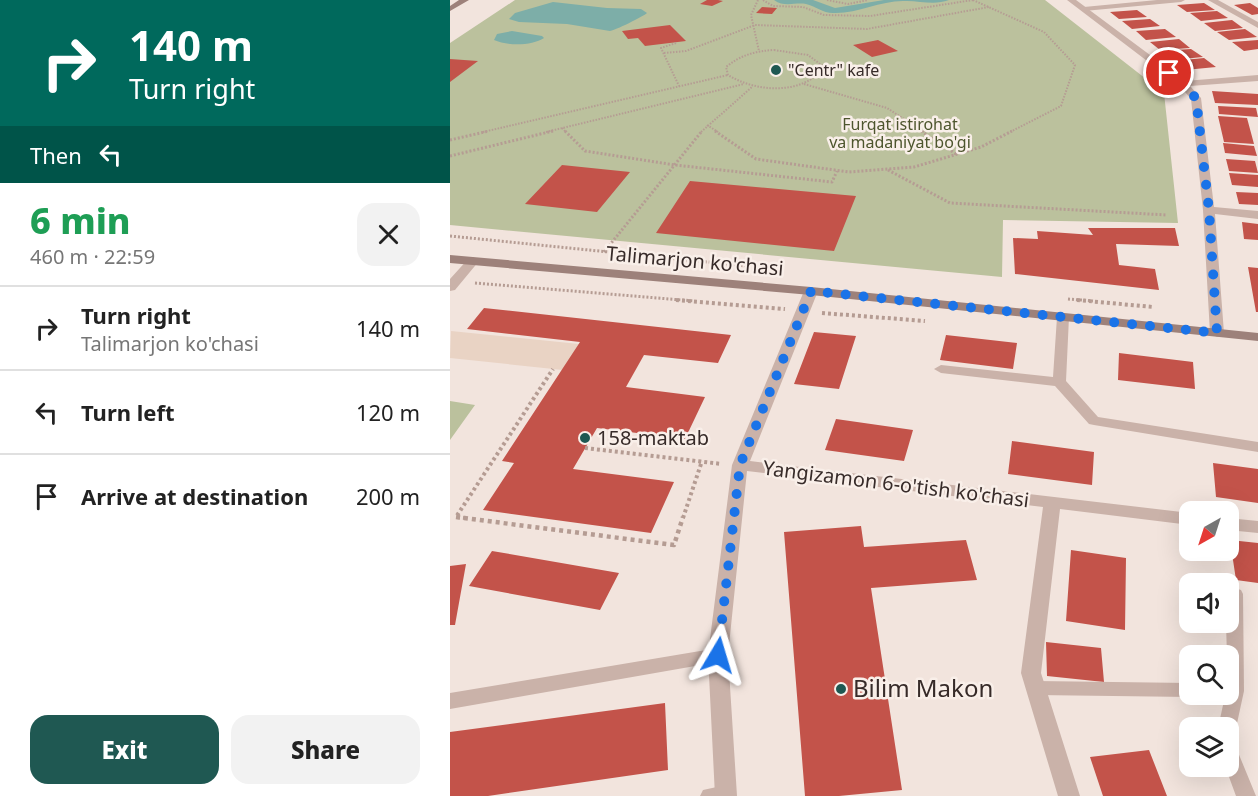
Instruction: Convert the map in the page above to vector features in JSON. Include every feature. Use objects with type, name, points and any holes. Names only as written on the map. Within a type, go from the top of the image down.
[{"type":"street","points":[[450,9],[465,0]]},
{"type":"street","points":[[1071,0],[1183,84],[1196,98],[1209,210],[1217,333]]},
{"type":"street","points":[[1212,0],[1258,26]]},
{"type":"street","points":[[1183,84],[1258,78]]},
{"type":"street","points":[[1209,210],[1258,215]]},
{"type":"street","name":"Talimarjon ko'chasi","points":[[450,259],[811,291],[1258,337]]},
{"type":"street","points":[[453,284],[473,261]]},
{"type":"street","points":[[720,795],[718,655],[740,465],[811,291]]},
{"type":"street","name":"Yangizamon 6-o'tish ko'chasi","points":[[740,465],[1179,518]]},
{"type":"street","name":"Yangizamon 6-o'tish ko'chasi","points":[[1052,504],[1031,674],[1069,796]]},
{"type":"street","points":[[1239,525],[1258,528]]},
{"type":"lane","points":[[1084,9],[1181,0]]},
{"type":"lane","points":[[1059,382],[1063,317]]},
{"type":"lane","points":[[941,369],[1059,382],[1094,421],[1258,447]]},
{"type":"lane","points":[[450,701],[718,655]]},
{"type":"lane","points":[[1036,688],[1179,690]]},
{"type":"lane","points":[[1238,777],[1246,796]]},
{"type":"path","points":[[758,0],[752,15],[759,51]]},
{"type":"path","points":[[707,125],[756,159],[849,172],[914,167],[981,147],[1061,106],[1075,65],[1044,32],[974,0],[870,16],[824,15],[803,7],[773,6],[763,0]]},
{"type":"path","points":[[827,0],[848,4],[868,0]]},
{"type":"path","points":[[664,53],[686,51],[755,25],[867,29],[990,7]]},
{"type":"path","points":[[676,43],[662,48],[679,86]]},
{"type":"path","points":[[450,140],[728,75],[752,86],[788,87],[821,74],[824,67],[819,60],[803,53],[778,50],[759,51],[740,56],[726,67],[728,75]]},
{"type":"path","points":[[802,83],[887,108],[957,154]]},
{"type":"path","points":[[450,156],[745,84]]},
{"type":"path","points":[[604,252],[707,125],[752,86]]},
{"type":"path","points":[[562,128],[585,151],[675,165],[832,182],[837,171]]},
{"type":"path","points":[[887,169],[950,203],[1167,215]]},
{"type":"path","points":[[453,284],[928,322]]},
{"type":"path","points":[[553,369],[456,517],[674,545],[702,461]]},
{"type":"path","points":[[585,448],[740,465]]},
{"type":"green space","name":"Furqat istirohat va madaniyat bo'gi","points":[[515,0],[1045,0],[1164,93],[1178,223],[1003,220],[1002,277],[450,225],[450,43]]},
{"type":"green space","points":[[450,401],[475,405],[450,440]]},
{"type":"shaded area","points":[[451,331],[579,344],[563,370],[450,358]]},
{"type":"water","points":[[774,0],[813,0],[835,8],[884,0],[949,0],[937,3],[909,1],[885,3],[851,12],[833,13],[806,4],[786,4]]},
{"type":"water","points":[[553,2],[641,9],[647,13],[610,31],[567,24],[519,22],[509,19],[515,13]]},
{"type":"water","points":[[512,31],[544,38],[533,43],[519,44],[494,40],[497,34]]},
{"type":"building","points":[[707,0],[723,1],[712,6],[700,4]]},
{"type":"building","points":[[1204,3],[1215,10],[1187,12],[1177,5]]},
{"type":"building","points":[[1250,3],[1258,8],[1258,14],[1252,15],[1234,5]]},
{"type":"building","points":[[762,7],[777,8],[772,14],[756,13]]},
{"type":"building","points":[[1137,10],[1147,17],[1119,19],[1110,12]]},
{"type":"building","points":[[1217,11],[1228,18],[1201,21],[1190,13]]},
{"type":"building","points":[[1150,19],[1160,26],[1132,29],[1122,21]]},
{"type":"building","points":[[1232,20],[1243,28],[1215,31],[1204,23]]},
{"type":"building","points":[[670,25],[686,41],[645,46],[638,38],[628,39],[622,31]]},
{"type":"building","points":[[1165,29],[1176,37],[1146,40],[1136,31]]},
{"type":"building","points":[[1245,29],[1257,37],[1229,40],[1217,32]]},
{"type":"building","points":[[1179,39],[1190,48],[1160,50],[1150,42]]},
{"type":"building","points":[[878,40],[898,51],[872,57],[853,45]]},
{"type":"building","points":[[1258,40],[1258,49],[1244,51],[1232,42]]},
{"type":"building","points":[[1191,49],[1203,57],[1172,60],[1161,51]]},
{"type":"building","points":[[1204,58],[1216,67],[1185,70],[1174,61]]},
{"type":"building","points":[[450,59],[478,61],[450,82]]},
{"type":"building","points":[[1212,91],[1258,94],[1258,105],[1215,103]]},
{"type":"building","points":[[1218,106],[1256,108],[1258,117],[1219,114]]},
{"type":"building","points":[[1218,116],[1247,118],[1254,144],[1224,142]]},
{"type":"building","points":[[1223,143],[1254,146],[1257,156],[1225,153]]},
{"type":"building","points":[[1226,159],[1255,161],[1258,173],[1229,171]]},
{"type":"building","points":[[562,165],[630,172],[597,212],[525,204]]},
{"type":"building","points":[[1229,173],[1258,175],[1258,187],[1232,185]]},
{"type":"building","points":[[690,181],[856,196],[834,251],[656,233]]},
{"type":"building","points":[[1236,192],[1258,193],[1258,205],[1239,204]]},
{"type":"building","points":[[1242,222],[1258,224],[1258,240],[1244,239]]},
{"type":"building","points":[[1088,228],[1175,228],[1179,246],[1116,244],[1119,265],[1155,269],[1159,290],[1015,274],[1013,238],[1038,239],[1037,231],[1093,235]]},
{"type":"building","points":[[1248,267],[1258,268],[1258,312],[1256,312]]},
{"type":"building","points":[[484,308],[731,335],[718,363],[644,355],[626,387],[705,397],[685,439],[597,428],[573,469],[674,482],[651,533],[483,510],[514,463],[502,461],[580,342],[467,329]]},
{"type":"building","points":[[814,332],[856,336],[839,389],[794,384]]},
{"type":"building","points":[[946,335],[1017,343],[1013,369],[940,360]]},
{"type":"building","points":[[1119,353],[1193,362],[1195,389],[1118,380]]},
{"type":"building","points":[[836,419],[913,430],[904,461],[825,450]]},
{"type":"building","points":[[1012,441],[1094,452],[1092,485],[1008,474]]},
{"type":"building","points":[[1213,463],[1258,469],[1258,503],[1216,497]]},
{"type":"building","name":"Bilim Makon","points":[[861,526],[864,547],[966,540],[977,580],[871,588],[902,790],[839,796],[805,796],[784,532]]},
{"type":"building","points":[[1239,541],[1258,543],[1258,583],[1239,580],[1239,573],[1235,573],[1233,561],[1239,561]]},
{"type":"building","points":[[1071,550],[1126,558],[1125,630],[1066,621]]},
{"type":"building","points":[[492,551],[619,573],[600,610],[469,586]]},
{"type":"building","points":[[466,564],[455,625],[450,625],[450,566]]},
{"type":"building","points":[[1046,642],[1101,648],[1104,682],[1047,676]]},
{"type":"building","points":[[665,703],[668,770],[488,796],[450,796],[450,732]]},
{"type":"building","points":[[1149,750],[1167,796],[1103,796],[1090,757]]},
{"type":"place","name":"\"Centr\" kafe","points":[[776,70]]},
{"type":"place","name":"158-maktab","points":[[585,438]]},
{"type":"place","name":"Bilim Makon","points":[[841,689]]},
{"type":"route","points":[[718,655],[740,465],[811,291],[1217,333],[1209,210],[1196,98],[1169,73]]}]
